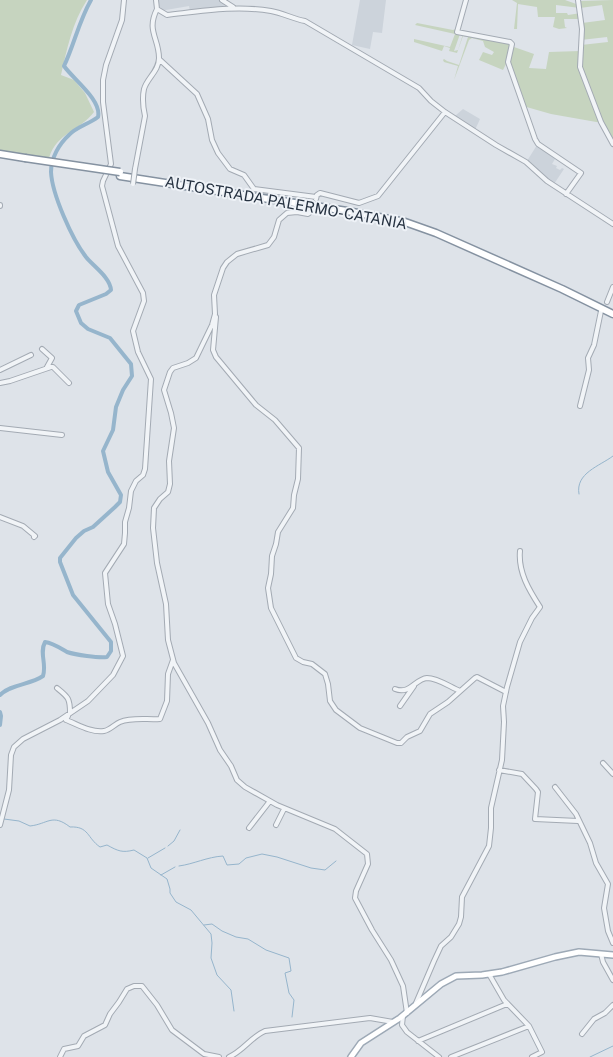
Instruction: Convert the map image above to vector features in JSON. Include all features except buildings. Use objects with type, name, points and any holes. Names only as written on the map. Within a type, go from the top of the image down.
[{"type":"highway","points":[[0,156],[120,174]]},
{"type":"highway","name":"AUTOSTRADA PALERMO-CATANIA","points":[[120,174],[405,219],[455,238],[567,287],[613,310]]},
{"type":"highway","name":"AUTOSTRADA PALERMO-CATANIA","points":[[120,174],[405,222],[436,233],[562,288],[613,314]]},
{"type":"main road","points":[[351,1057],[361,1042],[405,1014],[450,979],[460,975],[489,974],[579,952],[613,955]]},
{"type":"street","points":[[0,825],[8,790],[12,750],[22,740],[78,709],[113,675],[123,656],[108,604],[105,573],[124,544],[125,522],[131,491],[143,475],[145,469],[151,380],[138,352],[133,331],[144,301],[143,293],[118,246],[102,186],[111,164],[103,102],[103,80],[106,65],[122,20],[124,0]]},
{"type":"street","points":[[133,184],[144,116],[144,89],[159,59],[152,30],[157,9],[156,0]]},
{"type":"street","points":[[222,0],[235,8]]},
{"type":"street","points":[[466,0],[457,32],[510,42],[512,44],[508,62],[535,139],[538,144],[581,173],[566,194]]},
{"type":"street","points":[[578,0],[582,29],[580,67],[613,144]]},
{"type":"street","points":[[157,9],[167,15],[235,8],[273,11],[305,22],[419,88],[445,112],[526,162],[547,181],[613,224]]},
{"type":"street","points":[[159,59],[197,94],[208,118],[213,143],[230,169],[244,175],[254,189],[316,198],[320,193],[324,193],[336,198],[360,202],[378,196],[445,112]]},
{"type":"street","points":[[313,210],[308,214],[288,213],[278,220],[274,238],[268,245],[237,254],[228,262],[223,268],[214,295],[212,325],[196,358],[173,368],[170,372],[164,390],[174,428],[169,461],[170,484],[168,492],[154,508],[152,520],[157,563],[166,604],[168,640],[173,660],[237,780],[245,788],[270,802],[335,829],[367,854],[368,864],[356,891],[355,898],[372,930],[387,950],[403,986],[404,1028],[439,1057]]},
{"type":"street","points":[[607,302],[613,288]]},
{"type":"street","points":[[580,406],[588,378],[590,364],[588,358],[594,344],[601,311]]},
{"type":"street","points":[[214,316],[216,322],[213,350],[216,356],[256,405],[275,420],[299,448],[298,479],[293,508],[278,532],[272,556],[268,588],[271,608],[296,658],[312,664],[325,674],[330,701],[336,710],[360,728],[401,743],[407,737],[420,731],[430,714],[448,702],[477,677],[506,692]]},
{"type":"street","points":[[42,350],[52,358],[47,367]]},
{"type":"street","points":[[0,370],[30,355]]},
{"type":"street","points":[[0,382],[10,381],[47,367],[53,367],[70,383]]},
{"type":"street","points":[[0,428],[62,435]]},
{"type":"street","points":[[0,518],[28,528],[34,537]]},
{"type":"street","points":[[416,1006],[441,946],[451,937],[462,918],[462,897],[489,846],[491,808],[498,770],[502,760],[503,706],[512,665],[520,642],[540,607],[530,592],[520,568],[520,551]]},
{"type":"street","points":[[57,688],[68,698],[69,714],[66,720],[83,728],[103,731],[122,721],[160,719],[167,701],[168,674],[173,660]]},
{"type":"street","points":[[395,689],[402,691],[424,678],[428,678],[435,679],[460,691]]},
{"type":"street","points":[[400,706],[415,684]]},
{"type":"street","points":[[603,763],[613,774]]},
{"type":"street","points":[[498,770],[522,774],[538,792],[535,819],[578,821]]},
{"type":"street","points":[[555,787],[576,814],[590,843],[596,863],[608,884],[604,908],[608,931],[613,943]]},
{"type":"street","points":[[249,828],[270,802]]},
{"type":"street","points":[[276,825],[284,808]]},
{"type":"street","points":[[601,954],[603,962],[613,980]]},
{"type":"street","points":[[489,974],[493,984],[508,1004],[529,1026],[542,1052],[532,1057]]},
{"type":"street","points":[[60,1057],[64,1049],[78,1046],[84,1036],[106,1024],[110,1014],[127,989],[134,986],[142,986],[157,1005],[172,1030],[204,1054],[219,1057]]},
{"type":"street","points":[[418,1041],[508,1004]]},
{"type":"street","points":[[582,1034],[594,1019],[605,1013],[613,1005]]},
{"type":"street","points":[[229,1057],[265,1031],[294,1029],[370,1018],[392,1022]]},
{"type":"street","points":[[451,1057],[529,1026]]},
{"type":"shaded area","points":[[157,0],[220,0],[227,4],[226,6],[190,11],[189,6],[160,11]]},
{"type":"shaded area","points":[[360,0],[386,0],[382,33],[373,32],[370,49],[352,45]]},
{"type":"shaded area","points":[[463,109],[480,119],[475,130],[455,116]]},
{"type":"shaded area","points":[[537,145],[555,159],[552,164],[557,166],[556,168],[564,169],[554,184],[527,161]]},
{"type":"green space","points":[[0,0],[87,0],[74,27],[61,75],[74,80],[85,93],[94,112],[57,143],[49,158],[0,152]]},
{"type":"green space","points":[[512,0],[565,0],[579,5],[579,1],[613,0],[613,144],[602,123],[551,114],[523,106],[507,62],[503,70],[479,60],[483,52],[492,55],[494,52],[485,47],[483,41],[472,38],[469,40],[454,80],[458,66],[443,60],[459,65],[468,37],[463,36],[457,53],[449,51],[450,48],[444,46],[442,51],[414,42],[414,39],[450,47],[455,34],[415,25],[417,23],[456,29],[460,34],[454,51],[458,50],[463,34],[510,42],[512,48],[534,54],[529,68],[546,69],[549,52],[580,51],[581,45],[608,42],[607,37],[581,40],[582,23],[605,20],[602,5],[580,8],[556,5],[556,13],[567,13],[568,15],[581,13],[581,19],[564,19],[565,27],[567,28],[559,29],[553,27],[555,17],[538,17],[537,7],[518,4],[517,29],[514,29],[517,3]]},
{"type":"waterway","points":[[0,695],[4,691],[43,676],[43,646],[45,642],[67,652],[87,656],[107,657],[111,651],[111,642],[73,595],[60,562],[60,558],[76,538],[84,531],[93,527],[120,502],[121,495],[108,472],[103,451],[113,430],[116,407],[123,390],[132,376],[131,364],[110,338],[88,329],[81,323],[76,311],[79,305],[111,290],[108,281],[86,257],[69,228],[55,192],[51,172],[54,157],[65,139],[72,132],[98,117],[96,104],[64,66],[91,0]]},
{"type":"waterway","points":[[579,494],[579,487],[585,475],[613,456]]},
{"type":"waterway","points":[[0,712],[0,725]]},
{"type":"waterway","points":[[0,817],[19,821],[30,826],[54,820],[59,821],[70,827],[81,828],[100,847],[107,845],[120,851],[134,850],[147,858],[151,868],[167,879],[170,893],[176,902],[191,910],[211,934],[211,958],[217,975],[231,990],[234,1011]]},
{"type":"waterway","points":[[168,846],[174,841],[180,830]]},
{"type":"waterway","points":[[148,858],[165,848]]},
{"type":"waterway","points":[[179,866],[223,856],[227,865],[239,864],[246,858],[262,854],[311,868],[325,870],[336,861]]},
{"type":"waterway","points":[[161,875],[175,867]]},
{"type":"waterway","points":[[204,925],[212,924],[222,931],[236,937],[248,939],[266,950],[289,958],[291,971],[285,973],[289,993],[294,1000],[292,1017]]},
{"type":"waterway","points":[[590,1057],[613,1046]]}]
